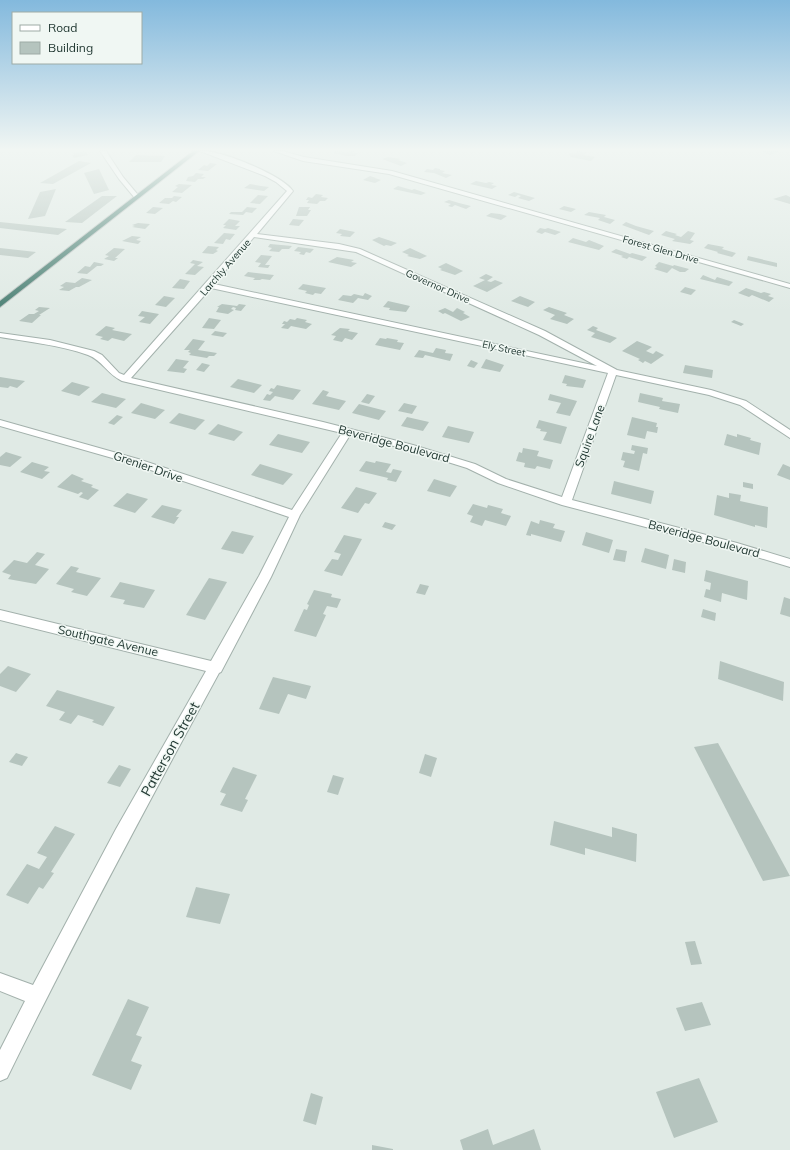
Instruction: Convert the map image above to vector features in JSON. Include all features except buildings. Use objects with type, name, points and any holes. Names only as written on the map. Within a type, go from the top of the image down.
[{"type":"highway","points":[[0,305],[125,205]]},
{"type":"street","name":"Larchly Avenue","points":[[125,378],[209,286],[278,205]]},
{"type":"street","name":"Forest Glen Drive","points":[[505,205],[790,286]]},
{"type":"street","name":"Governor Drive","points":[[252,235],[339,246],[358,250],[542,333],[613,371]]},
{"type":"street","name":"Ely Street","points":[[209,286],[711,393],[743,403],[790,435]]},
{"type":"street","name":"Beveridge Boulevard","points":[[0,335],[50,343],[91,354],[99,357],[116,375],[125,378],[347,432],[452,460],[471,466],[523,488],[566,502],[736,546],[790,563]]},
{"type":"street","name":"Squire Lane","points":[[566,502],[613,371]]},
{"type":"street","name":"Grenier Drive","points":[[0,423],[134,461],[200,485],[295,515]]},
{"type":"street","name":"Patterson Street","points":[[0,1070],[37,996],[122,835],[216,668],[265,577],[295,515],[347,432]]},
{"type":"street","name":"Southgate Avenue","points":[[0,615],[216,668]]},
{"type":"street","points":[[0,982],[37,996]]}]
